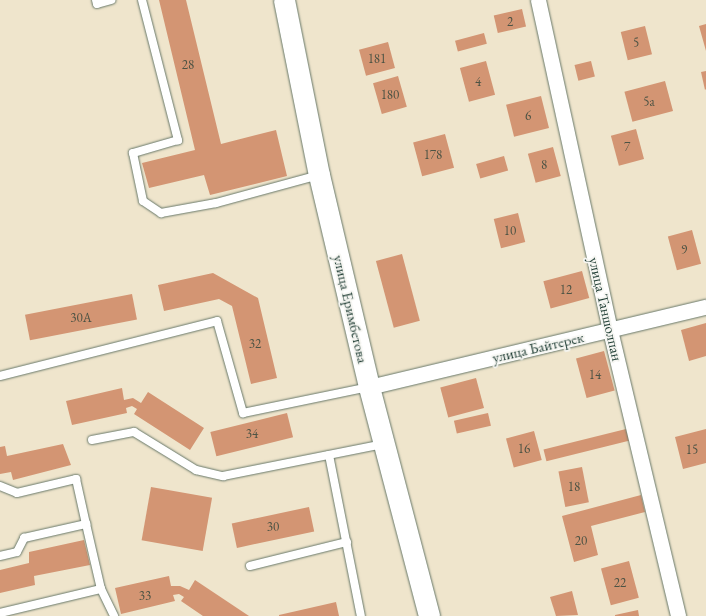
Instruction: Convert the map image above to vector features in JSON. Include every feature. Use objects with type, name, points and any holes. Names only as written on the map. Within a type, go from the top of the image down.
[{"type":"main road","name":"улица Еримбетова","points":[[284,0],[319,175],[369,387],[429,616]]},
{"type":"street","name":"улица Таншолпан","points":[[538,0],[610,330],[678,616]]},
{"type":"street","name":"улица Байтерек","points":[[369,387],[706,307]]},
{"type":"lane","points":[[96,0],[97,4],[111,0]]},
{"type":"lane","points":[[142,0],[178,140],[133,153],[143,201],[161,213],[216,203],[319,175]]},
{"type":"lane","points":[[0,376],[217,321],[243,413],[369,387]]},
{"type":"lane","points":[[92,440],[134,432],[196,470],[223,476],[384,444]]},
{"type":"lane","points":[[329,455],[361,616]]},
{"type":"lane","points":[[0,486],[17,493],[76,479],[101,589],[114,616]]},
{"type":"lane","points":[[0,556],[17,552],[24,538],[86,524]]},
{"type":"lane","points":[[250,566],[347,542]]},
{"type":"lane","points":[[0,613],[101,589]]},
{"type":"building","points":[[159,0],[186,0],[221,144],[276,130],[287,176],[210,195],[204,175],[149,188],[142,163],[195,150]]},
{"type":"building","points":[[522,9],[526,27],[498,33],[494,16]]},
{"type":"building","points":[[706,24],[706,51],[699,26]]},
{"type":"building","points":[[645,26],[652,54],[628,60],[621,32]]},
{"type":"building","points":[[484,33],[487,44],[458,51],[455,41]]},
{"type":"building","points":[[388,42],[395,68],[366,76],[359,50]]},
{"type":"building","points":[[486,61],[495,95],[469,102],[460,68]]},
{"type":"building","points":[[591,61],[595,77],[578,81],[575,65]]},
{"type":"building","points":[[706,71],[706,89],[705,90],[701,72]]},
{"type":"building","points":[[398,76],[407,107],[382,114],[373,83]]},
{"type":"building","points":[[665,81],[673,111],[632,122],[624,92]]},
{"type":"building","points":[[541,96],[549,128],[514,137],[506,105]]},
{"type":"building","points":[[636,129],[644,159],[619,166],[611,136]]},
{"type":"building","points":[[445,134],[454,168],[422,176],[413,143]]},
{"type":"building","points":[[553,147],[561,176],[536,183],[528,154]]},
{"type":"building","points":[[504,156],[508,170],[480,178],[476,164]]},
{"type":"building","points":[[518,213],[525,242],[501,248],[494,219]]},
{"type":"building","points":[[692,230],[701,264],[677,270],[668,236]]},
{"type":"building","points":[[402,254],[420,321],[394,328],[376,261]]},
{"type":"building","points":[[582,271],[589,298],[551,308],[543,281]]},
{"type":"building","points":[[213,273],[258,298],[277,378],[251,384],[232,306],[219,299],[164,311],[158,285]]},
{"type":"building","points":[[132,294],[137,320],[30,340],[25,315]]},
{"type":"building","points":[[706,323],[706,356],[689,361],[681,330]]},
{"type":"building","points":[[604,351],[615,391],[587,398],[576,359]]},
{"type":"building","points":[[476,378],[484,408],[448,418],[440,388]]},
{"type":"building","points":[[122,388],[124,400],[133,398],[141,403],[148,392],[204,428],[190,450],[134,414],[137,409],[132,406],[126,408],[127,413],[72,425],[66,401]]},
{"type":"building","points":[[287,413],[293,437],[216,456],[210,432]]},
{"type":"building","points":[[488,413],[491,426],[457,434],[454,421]]},
{"type":"building","points":[[626,429],[629,441],[546,461],[544,450]]},
{"type":"building","points":[[706,429],[706,463],[683,469],[675,437]]},
{"type":"building","points":[[534,431],[542,460],[514,467],[506,439]]},
{"type":"building","points":[[63,444],[71,465],[13,480],[11,472],[0,474],[0,447],[5,446],[7,456]]},
{"type":"building","points":[[582,467],[589,502],[565,507],[558,472]]},
{"type":"building","points":[[151,487],[212,498],[203,551],[142,540]]},
{"type":"building","points":[[641,495],[645,512],[591,526],[598,555],[574,562],[562,516]]},
{"type":"building","points":[[309,507],[314,531],[237,548],[232,523]]},
{"type":"building","points":[[84,540],[90,565],[34,576],[35,585],[0,593],[0,570],[29,563],[29,552]]},
{"type":"building","points":[[629,561],[639,598],[611,605],[601,569]]},
{"type":"building","points":[[169,576],[171,586],[180,586],[189,590],[195,580],[249,616],[203,616],[181,601],[184,597],[179,594],[173,595],[175,601],[121,614],[115,588]]},
{"type":"building","points":[[572,591],[578,615],[556,616],[550,597]]},
{"type":"building","points":[[336,602],[339,616],[279,616],[279,615]]},
{"type":"building","points":[[638,610],[639,616],[615,616],[615,615]]}]
